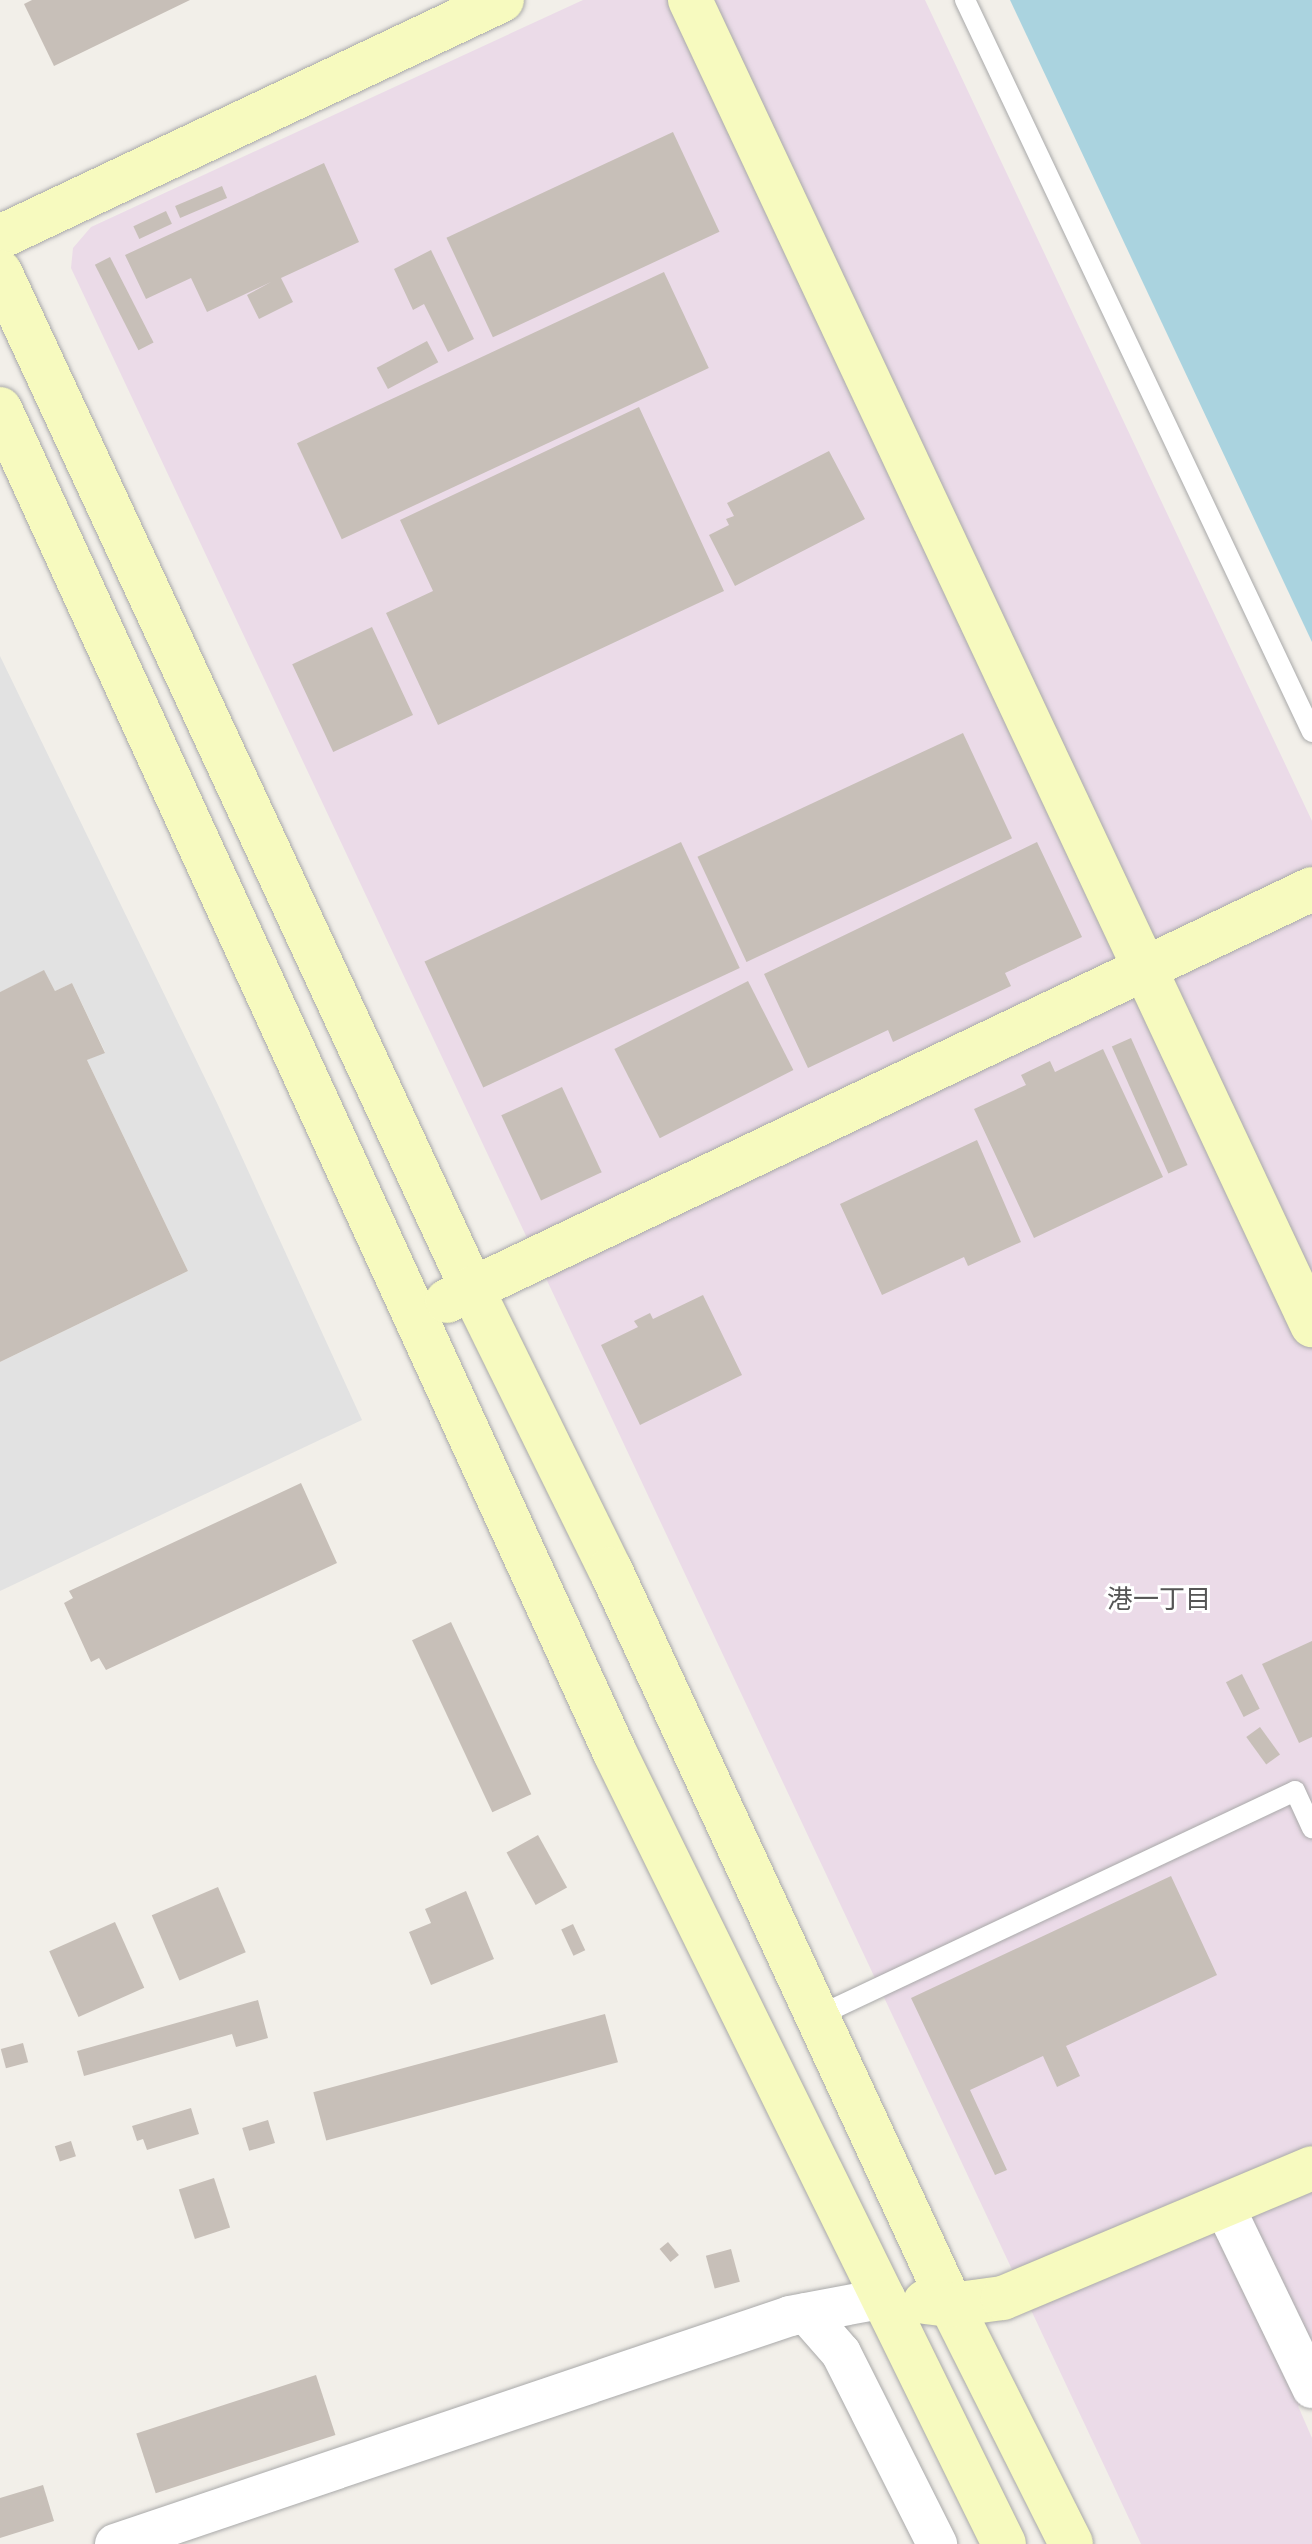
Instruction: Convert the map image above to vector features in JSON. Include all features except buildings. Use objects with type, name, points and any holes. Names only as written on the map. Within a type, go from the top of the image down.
[{"type":"street","points":[[0,237],[502,0]]},
{"type":"street","points":[[690,0],[1312,1325]]},
{"type":"street","points":[[0,272],[472,1289],[610,1569],[951,2305],[1071,2544]]},
{"type":"street","points":[[0,409],[615,1753],[1004,2544]]},
{"type":"street","points":[[416,1316],[1312,889]]},
{"type":"street","points":[[115,2544],[806,2313],[885,2298],[951,2305],[1003,2298],[1225,2208],[1312,2168]]},
{"type":"street","points":[[1225,2208],[1312,2388]]},
{"type":"street","points":[[806,2313],[841,2353],[937,2544]]},
{"type":"lane","points":[[965,0],[1312,732]]},
{"type":"lane","points":[[818,2016],[1303,1787],[1312,1828]]},
{"type":"shaded area","points":[[583,0],[925,0],[1312,821],[1312,2399],[1298,2406],[1312,2438],[1312,2544],[1141,2544],[71,268],[73,248],[91,227]]},
{"type":"shaded area","points":[[0,656],[218,1105],[362,1420],[0,1591],[0,1362],[188,1271],[87,1060],[105,1052],[72,983],[55,991],[44,971],[0,992]]},
{"type":"water","points":[[1010,0],[1312,0],[1312,642]]},
{"type":"district","name":"港一丁目","points":[[1159,1599]]}]
